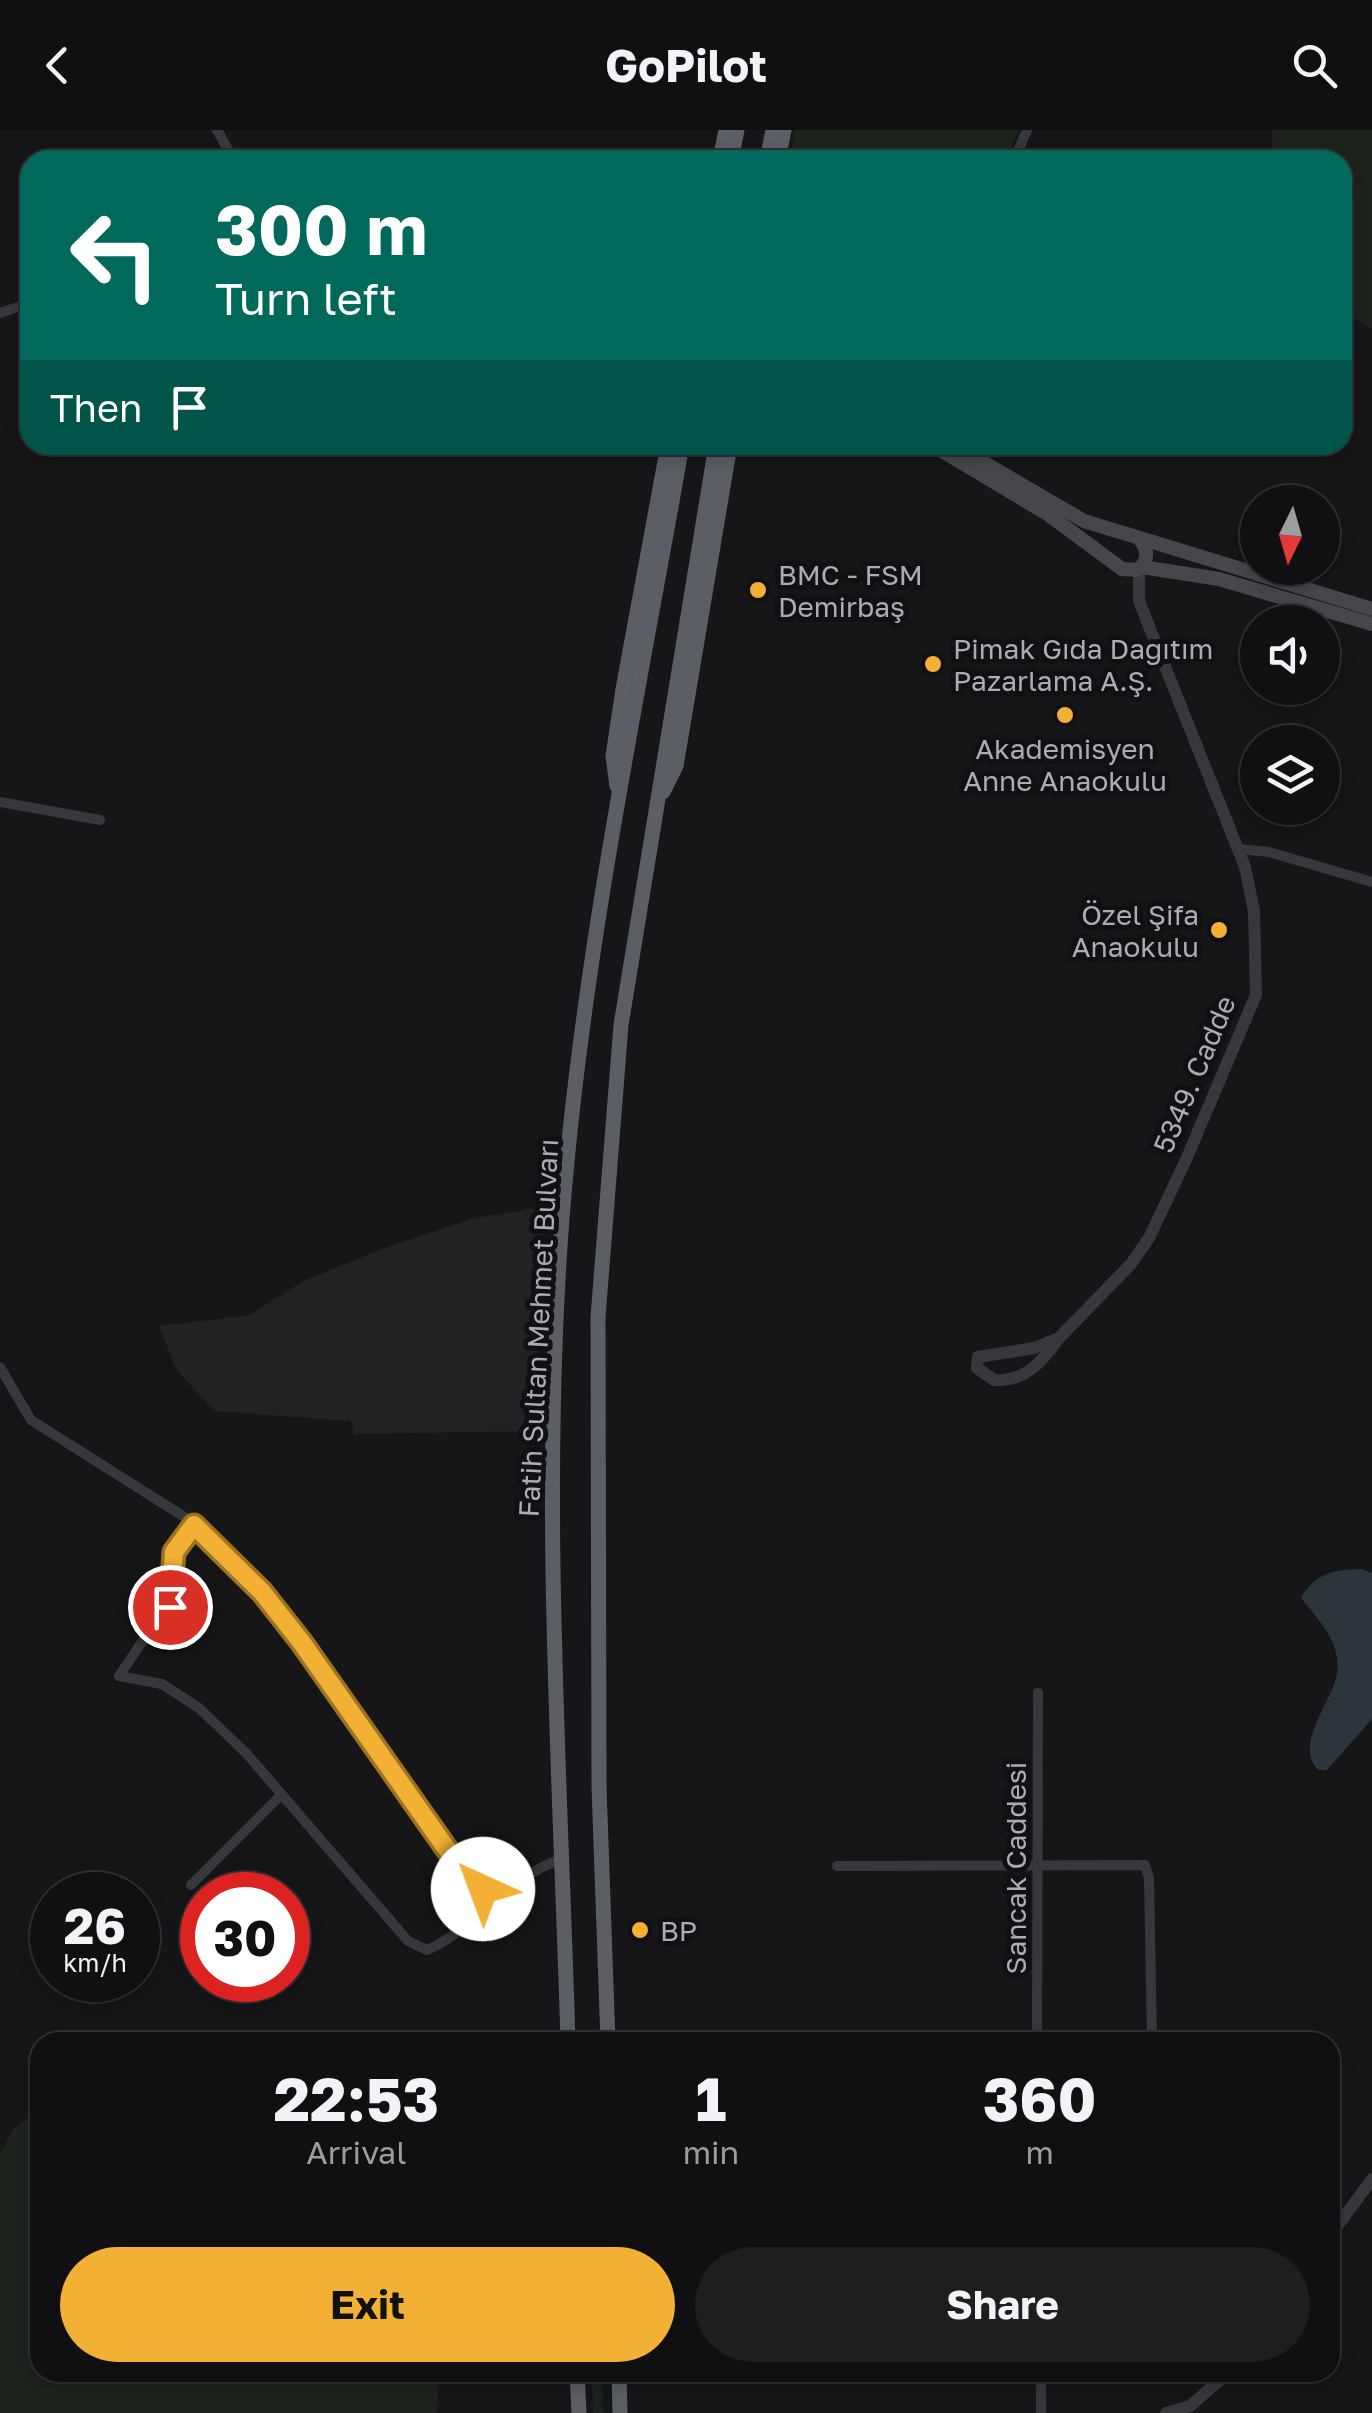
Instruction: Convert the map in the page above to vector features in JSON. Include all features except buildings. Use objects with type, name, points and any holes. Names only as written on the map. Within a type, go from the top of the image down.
[{"type":"highway","points":[[620,803],[614,756],[666,455]]},
{"type":"highway","name":"Fatih Sultan Mehmet Bulvarı","points":[[568,2032],[552,1509],[562,1220],[587,988],[680,455]]},
{"type":"highway","points":[[608,2032],[599,1786],[598,1317],[621,1026],[714,455]]},
{"type":"highway","points":[[656,810],[676,766],[728,455]]},
{"type":"highway","points":[[578,2382],[579,2413]]},
{"type":"highway","points":[[619,2382],[620,2413]]},
{"type":"main road","points":[[948,455],[1049,516],[1120,568],[1219,579],[1372,624]]},
{"type":"main road","points":[[971,455],[1073,516],[1134,539],[1372,608]]},
{"type":"main road","points":[[1120,568],[1114,551],[1134,539]]},
{"type":"main road","points":[[1134,539],[1146,551],[1140,568]]},
{"type":"street","points":[[1120,568],[1139,601]]},
{"type":"street","name":"5349. Cadde","points":[[1059,1338],[1034,1348],[978,1357],[976,1368],[994,1380],[1017,1378],[1044,1360],[1149,1238],[1250,1013],[1257,978],[1254,911],[1239,849],[1139,601],[1140,568]]},
{"type":"street","points":[[0,802],[100,820]]},
{"type":"street","points":[[1239,849],[1269,852],[1372,882]]},
{"type":"street","points":[[0,1367],[31,1420],[194,1525],[262,1592],[465,1875],[498,1896]]},
{"type":"street","points":[[194,1525],[174,1552],[167,1617],[142,1642],[119,1676],[162,1684],[199,1708],[246,1753],[279,1797],[408,1941],[427,1950],[442,1944],[541,1865],[562,1859]]},
{"type":"street","name":"Sancak Caddesi","points":[[1037,2032],[1038,1693]]},
{"type":"street","points":[[205,1872],[279,1797]]},
{"type":"street","points":[[837,1866],[1145,1865],[1149,1878],[1152,2032]]},
{"type":"street","points":[[1340,2222],[1372,2179]]},
{"type":"street","points":[[1041,2382],[1042,2413]]},
{"type":"street","points":[[1166,2413],[1190,2406],[1217,2382]]},
{"type":"shaded area","points":[[795,130],[1019,130],[1010,150],[792,150]]},
{"type":"shaded area","points":[[1272,130],[1372,130],[1372,329],[1352,317],[1352,150],[1273,150]]},
{"type":"shaded area","points":[[543,1207],[535,1431],[354,1434],[351,1421],[214,1411],[176,1369],[159,1326],[250,1315],[303,1281],[382,1249],[475,1218]]},
{"type":"shaded area","points":[[1362,1569],[1372,1573],[1372,1719],[1327,1770],[1318,1770],[1312,1759],[1312,1735],[1334,1685],[1338,1663],[1327,1632],[1301,1598],[1327,1574]]},
{"type":"shaded area","points":[[30,2116],[30,2382],[439,2382],[437,2413],[0,2413],[0,2155],[13,2129]]},
{"type":"shaded area","points":[[592,2382],[602,2382],[603,2413],[593,2413]]},
{"type":"place","name":"BMC - FSM Demirbaş","points":[[758,590]]},
{"type":"place","name":"Pimak Gıda Dağıtım Pazarlama A.Ş.","points":[[933,664]]},
{"type":"place","name":"Akademisyen Anne Anaokulu","points":[[1065,715]]},
{"type":"place","name":"Özel Şifa Anaokulu","points":[[1219,930]]},
{"type":"place","name":"BP","points":[[640,1930]]},
{"type":"route","points":[[170,1607],[174,1552],[182,1536],[194,1525],[214,1540],[262,1592],[465,1875],[483,1889]]}]
